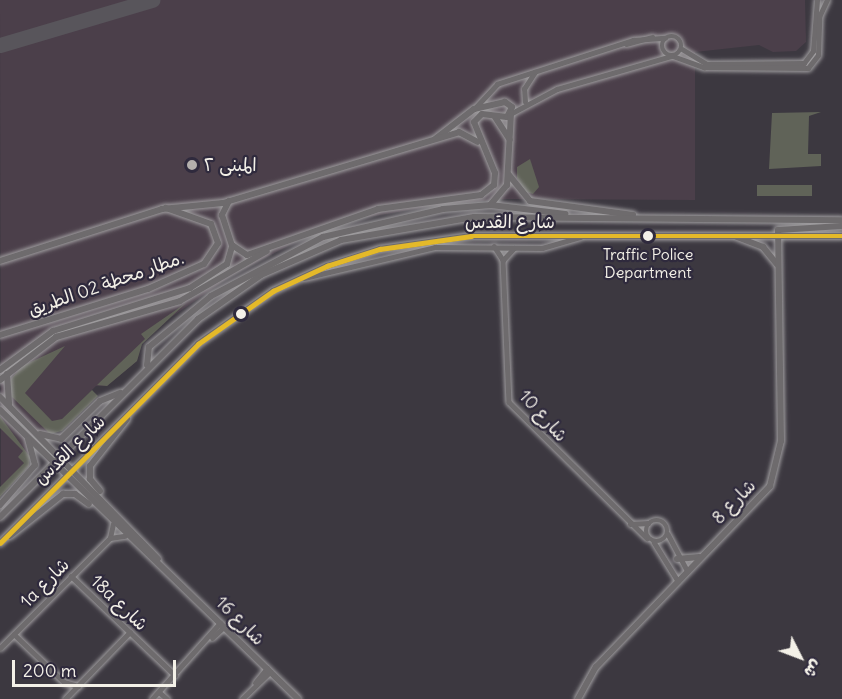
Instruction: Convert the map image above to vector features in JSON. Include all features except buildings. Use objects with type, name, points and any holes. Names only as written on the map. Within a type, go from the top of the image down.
[{"type":"street","points":[[435,139],[474,109],[492,87],[652,37],[676,36],[682,49],[707,64],[800,64],[813,51],[817,0]]},
{"type":"street","points":[[665,38],[662,50],[672,56],[704,67],[808,68],[818,55],[819,17],[827,0]]},
{"type":"street","points":[[229,201],[222,215],[232,245],[247,255],[378,210],[484,194],[495,173],[482,147],[474,122],[482,114],[495,116],[512,113],[525,102],[577,80],[672,56],[682,49]]},
{"type":"street","points":[[525,102],[522,94],[535,72]]},
{"type":"street","points":[[474,109],[507,102],[512,113],[509,175],[503,194],[491,205]]},
{"type":"street","points":[[495,116],[510,140]]},
{"type":"street","points":[[0,261],[166,208],[229,201],[463,132],[482,147]]},
{"type":"street","points":[[509,175],[530,201],[607,208],[636,217]]},
{"type":"street","points":[[147,365],[149,347],[200,304],[267,262],[367,223],[491,205],[574,216]]},
{"type":"street","name":"مطار محطة 02 الطريق.","points":[[0,335],[175,279],[208,260],[218,243],[211,224],[166,208]]},
{"type":"street","name":"شارع القدس","points":[[0,517],[147,365],[217,304],[261,275],[320,247],[383,229],[474,217],[574,216],[842,220]]},
{"type":"street","points":[[777,236],[785,226],[842,226]]},
{"type":"street","points":[[734,235],[763,247],[777,265]]},
{"type":"street","points":[[301,277],[435,247],[548,247],[581,236]]},
{"type":"street","name":"شارع القدس","points":[[1,542],[131,411],[217,329],[301,277],[381,249],[429,240],[581,236],[842,236]]},
{"type":"street","name":"شارع 8","points":[[578,699],[596,666],[687,570],[754,507],[774,479],[780,452],[777,379],[777,236]]},
{"type":"street","name":"مطار محطة 02 الطريق.","points":[[0,380],[56,337],[186,298],[281,244]]},
{"type":"street","name":"مطار محطة 02 الطريق.","points":[[0,370],[53,331],[190,288],[227,264],[232,245]]},
{"type":"street","name":"شارع 10","points":[[494,246],[502,260],[504,371],[513,408],[630,524],[654,542]]},
{"type":"street","points":[[502,260],[514,248]]},
{"type":"street","points":[[261,275],[267,262]]},
{"type":"street","points":[[200,304],[217,304]]},
{"type":"street","points":[[8,372],[4,388],[11,408]]},
{"type":"street","points":[[32,429],[61,438],[100,401],[122,392]]},
{"type":"street","points":[[0,397],[59,456]]},
{"type":"street","points":[[0,410],[52,462]]},
{"type":"street","points":[[110,506],[89,470],[131,411]]},
{"type":"street","points":[[0,505],[35,465],[26,435]]},
{"type":"street","name":"شارع 16","points":[[59,456],[110,506],[162,564],[298,699]]},
{"type":"street","name":"شارع 16","points":[[52,462],[125,536],[162,564]]},
{"type":"street","points":[[1,542],[66,494],[103,514]]},
{"type":"street","points":[[630,524],[660,520],[677,559],[687,570]]},
{"type":"street","points":[[647,538],[648,523]]},
{"type":"street","points":[[113,524],[110,538],[125,536]]},
{"type":"street","points":[[668,534],[654,542],[678,581]]},
{"type":"street","name":"1a شارع","points":[[0,648],[110,538]]},
{"type":"street","points":[[677,559],[700,557]]},
{"type":"street","name":"18a شارع","points":[[71,576],[175,675]]},
{"type":"street","points":[[152,699],[222,625]]},
{"type":"street","points":[[65,699],[130,632]]},
{"type":"street","points":[[14,634],[64,682],[78,686]]},
{"type":"street","points":[[242,699],[269,670]]},
{"type":"street","points":[[159,692],[166,699]]},
{"type":"shaded area","points":[[0,0],[805,0],[806,42],[796,51],[773,52],[759,45],[695,52],[695,200],[505,199],[438,205],[363,218],[301,239],[231,276],[170,318],[142,344],[137,361],[107,386],[96,386],[21,460],[24,463],[1,488]]},
{"type":"shaded area","points":[[821,112],[809,116],[808,154],[821,154],[821,166],[769,169],[772,113]]},
{"type":"shaded area","points":[[530,159],[539,187],[533,194],[525,192],[517,178],[517,167]]},
{"type":"shaded area","points":[[757,185],[812,185],[812,196],[757,196]]},
{"type":"shaded area","points":[[186,303],[142,344],[137,361],[107,386],[97,385],[145,339],[141,334]]},
{"type":"shaded area","points":[[65,346],[25,393],[52,421],[62,419],[92,390],[98,396],[62,431],[50,434],[10,395],[9,381],[22,366]]},
{"type":"shaded area","points":[[0,416],[30,457],[29,466],[0,497],[0,487],[24,463],[18,457],[23,451],[0,428]]},
{"type":"taxiway","points":[[0,45],[152,0]]},
{"type":"transit line","points":[[0,543],[198,344],[273,291],[327,266],[380,249],[471,236],[842,236]]},
{"type":"place","name":"المبنى ٢","points":[[192,165]]},
{"type":"place","name":"Traffic Police Department","points":[[648,236]]}]
